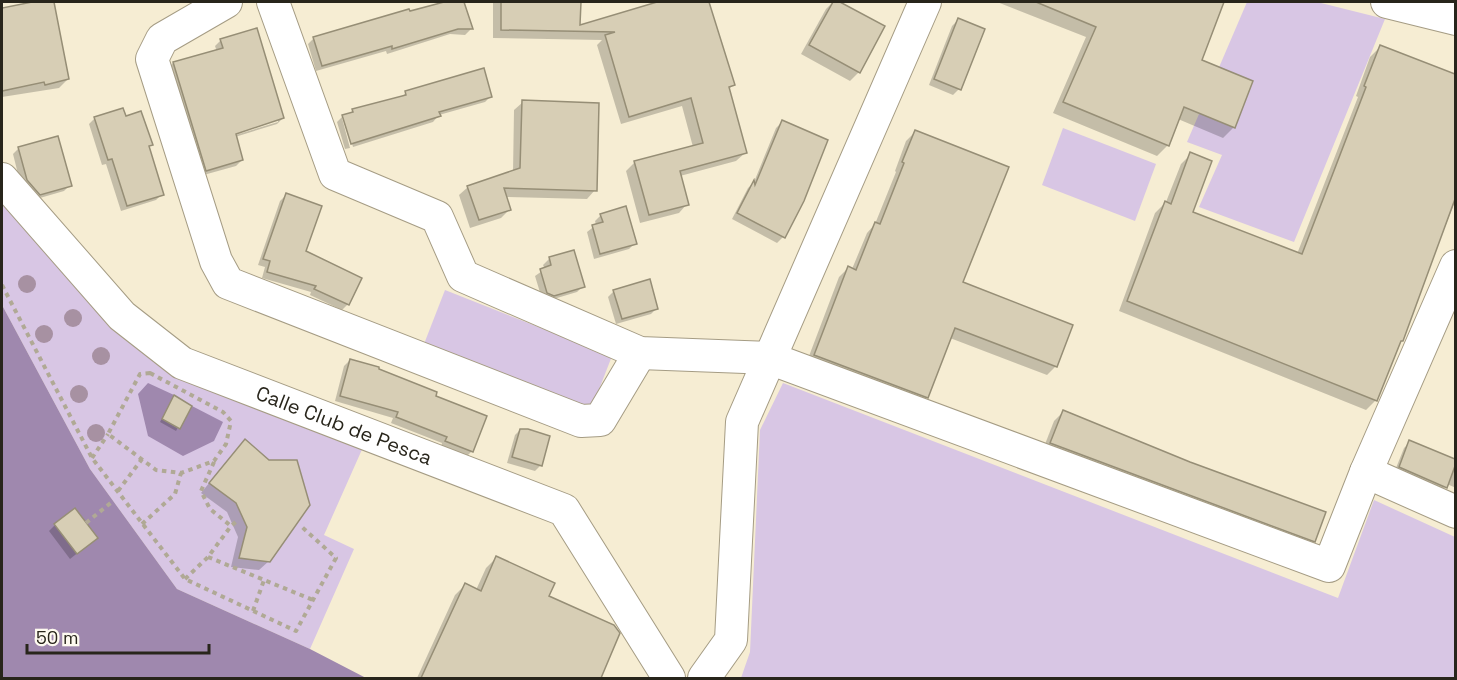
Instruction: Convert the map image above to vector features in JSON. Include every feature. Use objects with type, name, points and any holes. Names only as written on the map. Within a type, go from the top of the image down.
[{"type":"lane","points":[[226,2],[162,39],[152,59],[216,261],[228,283],[581,422],[600,420],[640,353]]},
{"type":"lane","points":[[273,2],[334,174],[436,217],[463,276],[640,353],[769,357],[1329,566],[1366,472],[1455,266]]},
{"type":"lane","points":[[704,678],[731,640],[742,422],[925,2]]},
{"type":"lane","points":[[1387,2],[1455,19]]},
{"type":"lane","name":"Calle Club de Pesca","points":[[2,179],[122,316],[182,363],[564,510],[669,678]]},
{"type":"lane","points":[[1366,472],[1455,512]]},
{"type":"path","points":[[2,285],[92,458],[185,579],[296,631],[336,558],[302,527]]},
{"type":"path","points":[[92,458],[108,434],[140,374],[150,373],[223,412],[231,421],[226,444],[214,461],[201,491],[210,509],[231,526]]},
{"type":"path","points":[[108,434],[156,470],[181,473],[214,461]]},
{"type":"path","points":[[118,491],[142,459]]},
{"type":"path","points":[[142,524],[175,494],[181,473]]},
{"type":"path","points":[[87,523],[113,501]]},
{"type":"path","points":[[185,579],[237,521]]},
{"type":"path","points":[[208,556],[313,600]]},
{"type":"path","points":[[253,611],[264,580]]},
{"type":"shaded area","points":[[1247,2],[1317,2],[1385,19],[1294,242],[1199,207],[1222,155],[1187,142]]},
{"type":"shaded area","points":[[1063,128],[1156,164],[1135,221],[1042,185]]},
{"type":"shaded area","points":[[2,194],[115,325],[364,445],[324,535],[354,549],[310,649],[177,589],[90,469],[2,305]]},
{"type":"shaded area","points":[[445,290],[612,356],[591,410],[424,344]]},
{"type":"shaded area","points":[[2,305],[90,469],[177,589],[310,649],[366,678],[2,678]]},
{"type":"shaded area","points":[[148,383],[174,395],[162,419],[179,429],[192,406],[223,422],[214,441],[183,456],[148,436],[138,394]]},
{"type":"shaded area","points":[[783,383],[1338,598],[1374,500],[1455,537],[1455,678],[741,678],[750,652],[760,430]]},
{"type":"building","points":[[32,2],[54,2],[69,79],[2,91],[2,8]]},
{"type":"building","points":[[444,2],[464,2],[473,29],[458,29],[392,49],[392,46],[322,66],[313,37],[409,9],[410,11]]},
{"type":"building","points":[[501,2],[581,2],[580,25],[657,2],[709,2],[735,85],[729,87],[747,153],[680,171],[689,205],[649,215],[634,161],[703,143],[691,98],[629,117],[605,35],[615,32],[501,30]]},
{"type":"building","points":[[833,2],[840,2],[885,26],[860,73],[809,45]]},
{"type":"building","points":[[1036,2],[1224,2],[1202,60],[1253,81],[1235,128],[1184,107],[1169,146],[1063,102],[1096,27]]},
{"type":"building","points":[[958,18],[985,29],[961,90],[934,79]]},
{"type":"building","points":[[257,28],[284,118],[236,134],[243,160],[206,171],[173,62],[223,48],[220,39]]},
{"type":"building","points":[[1380,45],[1455,74],[1455,199],[1403,341],[1401,341],[1377,401],[1127,301],[1165,201],[1171,204],[1190,152],[1212,161],[1193,212],[1302,254]]},
{"type":"building","points":[[484,68],[492,97],[439,112],[441,116],[351,144],[342,115],[353,112],[352,109],[406,95],[405,91]]},
{"type":"building","points":[[522,100],[599,103],[597,191],[504,188],[511,210],[479,220],[467,186],[520,168]]},
{"type":"building","points":[[123,108],[126,116],[141,111],[153,145],[149,146],[164,195],[127,206],[112,159],[108,160],[94,117]]},
{"type":"building","points":[[782,120],[828,140],[804,201],[785,238],[737,213],[754,180],[755,185]]},
{"type":"building","points":[[915,130],[1009,167],[963,282],[1073,325],[1057,367],[955,328],[928,398],[814,355],[848,266],[856,270],[875,222],[880,224]]},
{"type":"building","points":[[58,136],[72,186],[40,195],[27,180],[18,147]]},
{"type":"building","points":[[286,193],[322,206],[306,251],[362,278],[349,305],[314,289],[316,286],[267,272],[270,261],[263,259]]},
{"type":"building","points":[[626,206],[637,244],[600,254],[592,225],[603,222],[600,214]]},
{"type":"building","points":[[574,250],[585,287],[554,296],[547,293],[540,269],[551,265],[549,257]]},
{"type":"building","points":[[650,279],[658,309],[622,319],[613,290]]},
{"type":"building","points":[[350,359],[379,367],[379,369],[437,392],[436,396],[487,416],[473,452],[445,441],[447,437],[396,417],[398,412],[340,396]]},
{"type":"building","points":[[174,395],[192,406],[180,429],[162,419]]},
{"type":"building","points":[[1063,410],[1190,462],[1326,512],[1315,542],[1050,443]]},
{"type":"building","points":[[520,429],[528,429],[550,436],[542,466],[512,457]]},
{"type":"building","points":[[245,439],[269,460],[297,460],[310,505],[270,562],[239,558],[247,527],[236,503],[209,483]]},
{"type":"building","points":[[1409,440],[1455,459],[1455,466],[1447,488],[1399,467]]},
{"type":"building","points":[[75,508],[98,538],[77,554],[54,524]]},
{"type":"building","points":[[496,556],[555,583],[549,596],[614,625],[620,633],[601,678],[421,678],[465,583],[481,591]]}]
